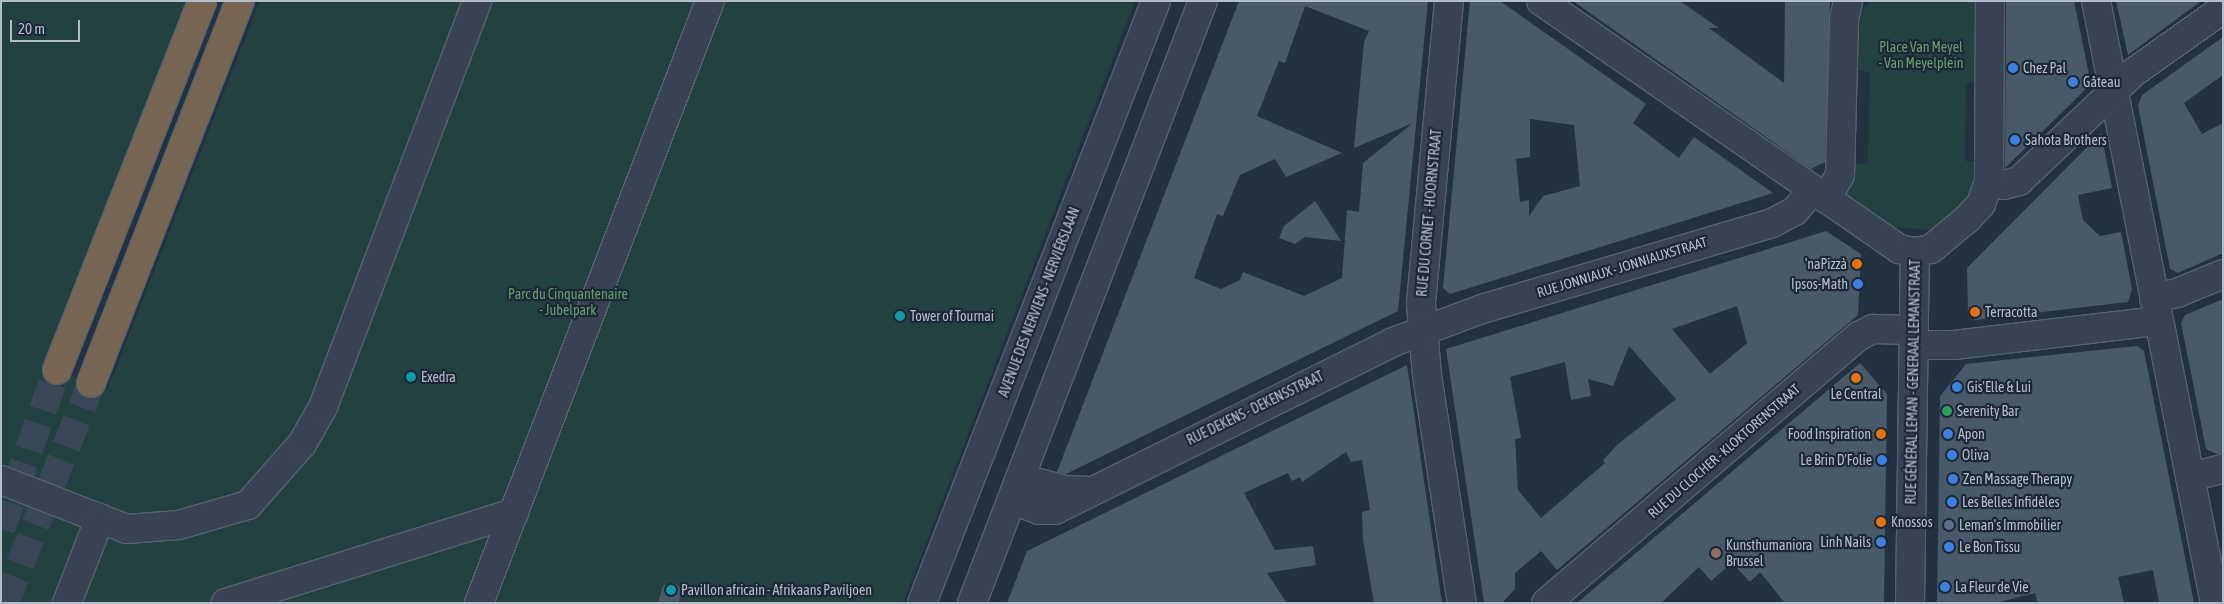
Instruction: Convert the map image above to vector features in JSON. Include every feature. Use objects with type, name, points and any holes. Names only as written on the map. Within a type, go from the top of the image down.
[{"type":"highway","points":[[58,370],[202,1]]},
{"type":"highway","points":[[91,383],[240,1]]},
{"type":"street","points":[[1,480],[127,529],[156,528],[248,505],[302,444],[323,407],[477,1]]},
{"type":"street","points":[[480,603],[710,1]]},
{"type":"street","name":"AVENUE DES NERVIENS - NERVIËRSLAAN","points":[[922,603],[1156,1]]},
{"type":"street","points":[[972,603],[1203,1]]},
{"type":"street","name":"RUE DU CORNET - HOORNSTRAAT","points":[[1449,1],[1421,290],[1423,330],[1462,603]]},
{"type":"street","points":[[1541,1],[1899,249],[1915,252],[1931,249],[1967,219],[1981,204],[1989,182],[1990,1]]},
{"type":"street","points":[[1819,195],[1840,175],[1844,19],[1848,1]]},
{"type":"street","points":[[2096,1],[2215,603]]},
{"type":"street","points":[[1989,182],[2004,185],[2020,181],[2115,93],[2134,72],[2223,9]]},
{"type":"street","name":"RUE JONNIAUX - JONNIAUXSTRAAT","points":[[1423,330],[1772,223],[1819,195]]},
{"type":"street","name":"RUE GÉNÉRAL LEMAN - GENERAAL LEMANSTRAAT","points":[[1910,603],[1915,252]]},
{"type":"street","name":"RUE DU CLOCHER - KLOKTORENSTRAAT","points":[[1546,603],[1859,336],[1873,329],[1954,345],[2156,310],[2178,293],[2223,274]]},
{"type":"street","name":"RUE DEKENS - DEKENSSTRAAT","points":[[1016,489],[1090,492],[1223,423],[1423,330]]},
{"type":"street","points":[[2190,477],[2223,469]]},
{"type":"street","points":[[226,603],[514,513]]},
{"type":"street","points":[[67,603],[100,518]]},
{"type":"green space","name":"Parc du Cinquantenaire - Jubelpark","points":[[1,1],[187,1],[46,366],[108,389],[260,1],[1135,1],[903,603],[1,603]]},
{"type":"green space","name":"Place Van Meyel - Van Meyelplein","points":[[1871,1],[1982,1],[1978,82],[1966,83],[1965,161],[1977,162],[1980,190],[1939,226],[1929,229],[1891,228],[1847,202],[1842,189],[1854,164],[1868,163],[1870,72],[1856,70],[1853,19]]},
{"type":"building","points":[[1239,1],[1428,1],[1398,311],[1066,474],[1057,472]],"holes":[[[1305,6],[1369,31],[1364,42],[1354,148],[1413,123],[1363,163],[1359,212],[1347,210],[1342,278],[1304,296],[1243,272],[1240,280],[1221,289],[1194,278],[1217,214],[1223,216],[1240,175],[1275,159],[1286,177],[1342,153],[1257,116],[1279,61],[1285,63]]]},
{"type":"building","points":[[1470,1],[1500,1],[1646,104],[1633,123],[1679,158],[1694,137],[1773,193],[1450,294],[1443,288]],"holes":[[[1530,119],[1574,125],[1580,186],[1543,196],[1529,216],[1529,200],[1520,202],[1516,159],[1530,157]]]},
{"type":"building","points":[[1573,1],[1680,1],[1719,28],[1709,28],[1784,83],[1785,1],[1830,1],[1825,162],[1811,169]]},
{"type":"building","points":[[2006,1],[2074,1],[2091,84],[2005,168]]},
{"type":"building","points":[[2116,1],[2201,1],[2128,55]]},
{"type":"building","points":[[2223,37],[2223,75],[2184,103],[2202,134],[2223,123],[2223,253],[2178,273],[2170,269],[2138,106],[2142,95]]},
{"type":"building","points":[[2101,133],[2112,188],[2078,195],[2083,220],[2100,236],[2121,232],[2132,289],[2128,302],[1975,320],[1968,314],[1967,268]]},
{"type":"building","points":[[1315,201],[1341,241],[1305,237],[1295,244],[1279,238],[1284,226]]},
{"type":"building","points":[[1826,231],[1861,254],[1858,315],[1557,570],[1541,551],[1515,573],[1515,589],[1502,603],[1484,603],[1446,349]],"holes":[[[1737,306],[1747,343],[1710,374],[1672,329]],[[1629,346],[1676,399],[1618,444],[1603,460],[1605,463],[1541,518],[1518,490],[1515,439],[1521,438],[1510,377],[1565,362],[1571,400],[1591,396],[1588,379],[1613,386]]]},
{"type":"building","points":[[2223,299],[2223,454],[2217,454],[2206,449],[2181,323],[2185,315]]},
{"type":"building","points":[[2137,346],[2144,351],[2194,603],[2159,603],[2153,570],[2118,577],[2124,603],[2038,603],[2035,593],[1995,603],[1937,603],[1940,396],[1966,364]]},
{"type":"building","points":[[1860,363],[1887,394],[1884,603],[1785,603],[1760,572],[1750,582],[1732,563],[1711,581],[1699,567],[1661,603],[1577,603]]},
{"type":"building","points":[[1407,365],[1442,603],[1374,603],[1363,540],[1362,512],[1370,510],[1362,460],[1351,462],[1346,452],[1302,482],[1300,477],[1292,481],[1288,473],[1244,493],[1275,550],[1313,546],[1316,565],[1267,573],[1287,603],[1007,603],[1027,551]]},
{"type":"building","name":"Pavillon africain - Afrikaans Paviljoen","points":[[673,583],[683,588],[678,603],[658,603],[663,585]]},
{"type":"tunnel","points":[[1,529],[57,370]]},
{"type":"tunnel","points":[[5,603],[91,383]]},
{"type":"place","name":"Chez Pal","points":[[2013,68]]},
{"type":"place","name":"Gâteau","points":[[2073,82]]},
{"type":"place","name":"Sahota Brothers","points":[[2015,140]]},
{"type":"place","name":"'naPizzà","points":[[1857,264]]},
{"type":"place","name":"Ipsos-Math","points":[[1858,284]]},
{"type":"place","name":"Terracotta","points":[[1975,312]]},
{"type":"place","name":"Tower of Tournai","points":[[900,316]]},
{"type":"place","name":"Exedra","points":[[411,377]]},
{"type":"place","name":"Le Central","points":[[1856,378]]},
{"type":"place","name":"Gis'Elle & Lui","points":[[1957,387]]},
{"type":"place","name":"Serenity Bar","points":[[1947,411]]},
{"type":"place","name":"Food Inspiration","points":[[1881,434]]},
{"type":"place","name":"Apon","points":[[1948,434]]},
{"type":"place","name":"Oliva","points":[[1952,455]]},
{"type":"place","name":"Le Brin D'Folie","points":[[1882,460]]},
{"type":"place","name":"Zen Massage Therapy","points":[[1953,479]]},
{"type":"place","name":"Les Belles Infidèles","points":[[1952,502]]},
{"type":"place","name":"Knossos","points":[[1881,522]]},
{"type":"place","name":"Leman's Immobilier","points":[[1949,525]]},
{"type":"place","name":"Linh Nails","points":[[1881,542]]},
{"type":"place","name":"Le Bon Tissu","points":[[1949,547]]},
{"type":"place","name":"Kunsthumaniora Brussel","points":[[1716,553]]},
{"type":"place","name":"La Fleur de Vie","points":[[1945,587]]},
{"type":"place","name":"Pavillon africain - Afrikaans Paviljoen","points":[[671,590]]}]
